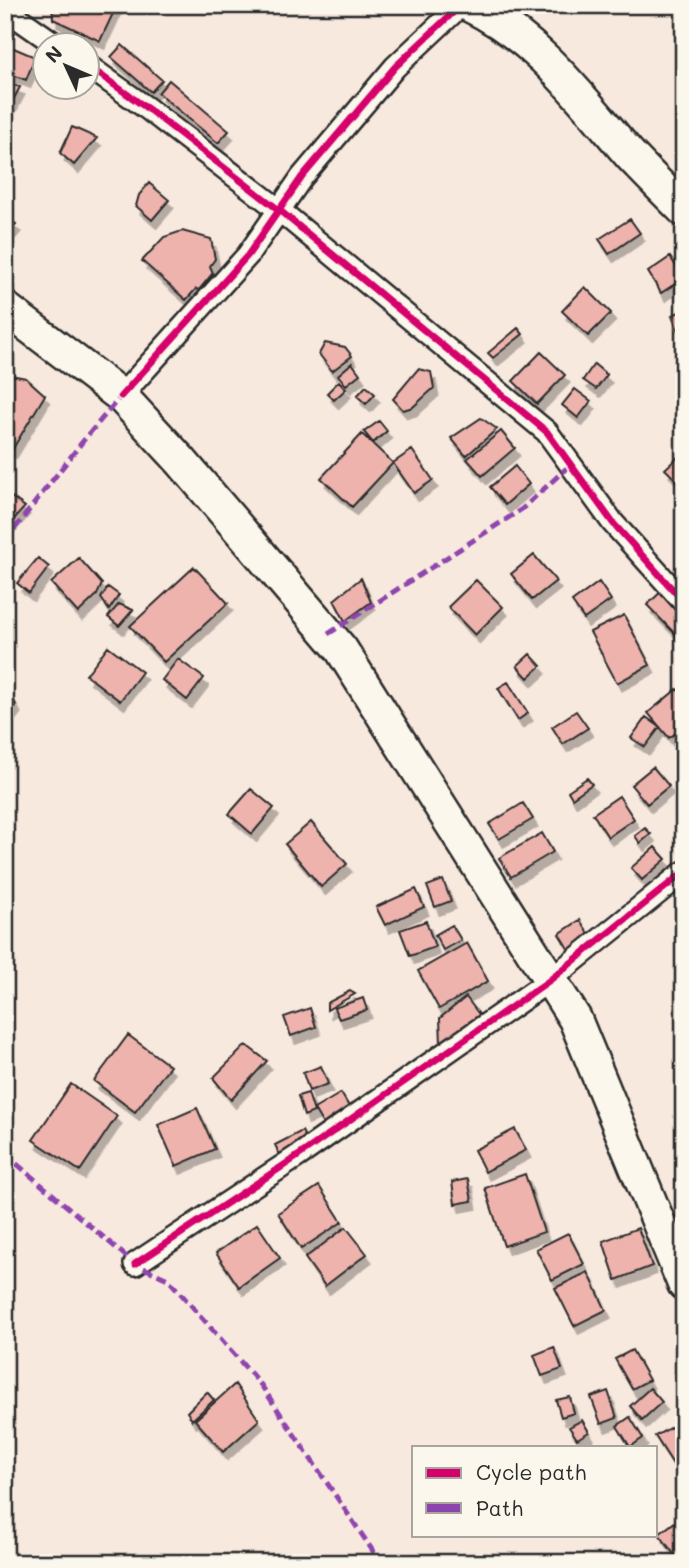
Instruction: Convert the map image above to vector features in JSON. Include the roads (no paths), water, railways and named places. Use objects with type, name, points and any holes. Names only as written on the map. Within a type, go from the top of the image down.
[{"type":"main road","points":[[469,5],[498,21],[554,66],[633,158],[684,210]]},
{"type":"main road","points":[[5,308],[121,396],[181,461],[341,649],[575,1019],[684,1284]]},
{"type":"street","points":[[121,396],[248,255],[302,177],[395,67],[461,5]]},
{"type":"street","points":[[5,9],[38,32]]},
{"type":"street","points":[[102,76],[148,108],[279,210],[547,432],[613,523],[684,602]]},
{"type":"street","points":[[135,1264],[298,1156],[550,980],[684,872]]}]
